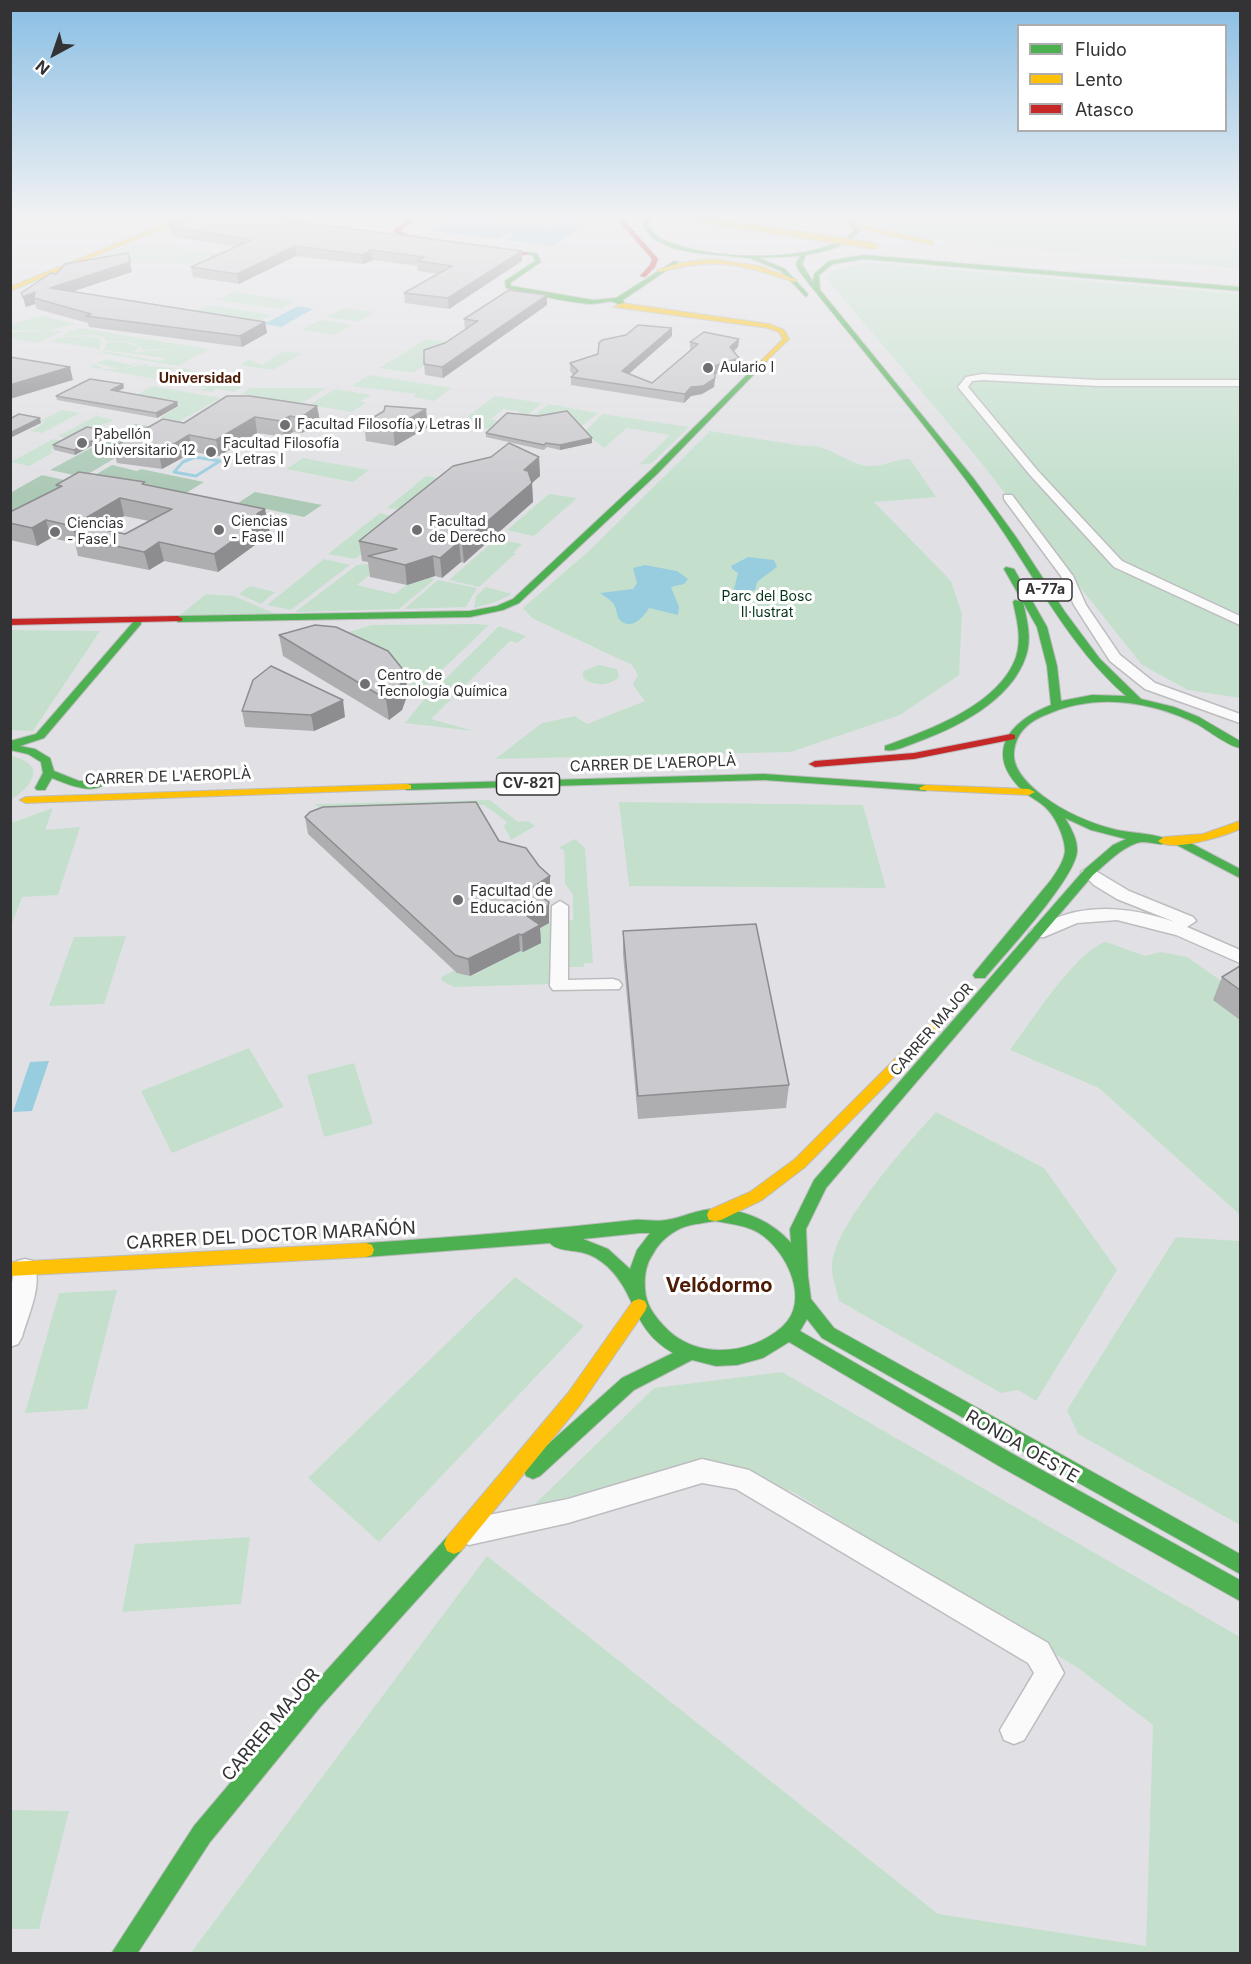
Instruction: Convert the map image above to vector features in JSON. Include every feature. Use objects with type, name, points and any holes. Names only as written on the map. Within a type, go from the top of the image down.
[{"type":"main road","points":[[10,622],[138,622],[470,614],[500,608],[516,601],[654,472],[786,339],[782,331],[769,326],[656,310]]},
{"type":"main road","points":[[818,310],[969,502]]},
{"type":"main road","name":"A-77a","points":[[833,310],[995,513],[1082,646],[1119,687],[1140,703]]},
{"type":"main road","name":"A-77a","points":[[789,764],[842,760],[914,741],[951,724],[983,705],[1004,685],[1018,663],[1024,644],[1025,624],[1005,563],[1042,627],[1052,666],[1056,705]]},
{"type":"main road","points":[[40,755],[153,621]]},
{"type":"main road","points":[[10,746],[40,736],[138,622]]},
{"type":"main road","name":"A-77a","points":[[1011,737],[1020,724],[1036,713],[1056,705],[1082,701],[1140,703],[1190,716],[1213,726],[1240,745]]},
{"type":"main road","points":[[1011,737],[1008,754],[1014,773],[1029,792],[1053,809],[1097,829],[1138,838],[1179,841],[1208,837],[1240,825]]},
{"type":"main road","name":"CARRER DE L'AEROPLÀ","points":[[49,773],[78,783],[110,784],[897,760],[940,754],[1011,737]]},
{"type":"main road","points":[[10,746],[40,755],[46,760],[49,773]]},
{"type":"main road","name":"CV-821","points":[[12,808],[26,800],[46,782],[49,773]]},
{"type":"main road","name":"CARRER DE L'AEROPLÀ","points":[[26,800],[78,796],[764,777],[876,786],[1029,792]]},
{"type":"main road","name":"CARRER MAJOR","points":[[973,983],[1052,885],[1070,858],[1068,835],[1053,809]]},
{"type":"main road","name":"CARRER MAJOR","points":[[801,1273],[798,1229],[820,1184],[1089,872],[1117,848],[1138,838]]},
{"type":"main road","points":[[1179,841],[1240,874]]},
{"type":"main road","name":"CARRER MAJOR","points":[[715,1215],[756,1196],[800,1162],[959,1001]]},
{"type":"main road","points":[[533,1238],[573,1243],[605,1254],[616,1261],[634,1288],[639,1306],[648,1324],[666,1341],[690,1353],[728,1359],[756,1353],[788,1333],[796,1321],[803,1301],[801,1273],[788,1248],[766,1230],[744,1220],[715,1215],[680,1222],[668,1227],[652,1240],[638,1263],[634,1288]]},
{"type":"main road","points":[[533,1238],[640,1226],[668,1227]]},
{"type":"main road","name":"CARRER DEL DOCTOR MARAÑÓN","points":[[18,1268],[533,1238]]},
{"type":"main road","name":"RONDA OESTE","points":[[803,1301],[828,1333],[1240,1564]]},
{"type":"main road","name":"CARRER MAJOR","points":[[123,1953],[202,1834],[314,1699],[464,1533],[574,1399],[639,1306]]},
{"type":"main road","name":"RONDA OESTE","points":[[788,1333],[1006,1460],[1240,1591]]},
{"type":"main road","name":"CARRER MAJOR","points":[[464,1533],[628,1384],[690,1353]]},
{"type":"street","points":[[1240,383],[1098,383],[982,377],[969,379],[963,387],[1034,473],[1118,564],[1240,621]]},
{"type":"street","points":[[1008,497],[1067,576],[1080,604],[1115,658],[1150,686],[1240,719]]},
{"type":"street","points":[[1089,872],[1105,888],[1203,928],[1240,951]]},
{"type":"street","points":[[560,906],[559,986],[613,985]]},
{"type":"street","points":[[1038,933],[1077,916],[1103,914],[1145,920],[1190,933],[1240,957]]},
{"type":"street","points":[[10,1337],[25,1286],[18,1268]]},
{"type":"street","points":[[464,1533],[568,1511],[702,1471],[740,1478],[1038,1653],[1050,1673],[1014,1730]]},
{"type":"green space","points":[[199,310],[238,310],[272,315],[256,323],[192,313]]},
{"type":"green space","points":[[341,310],[374,312],[358,322],[327,317]]},
{"type":"green space","points":[[853,310],[1240,310],[1240,698],[1188,690],[1142,665],[970,449]]},
{"type":"green space","points":[[42,316],[76,324],[47,331],[11,330],[11,324]]},
{"type":"green space","points":[[321,320],[352,325],[334,335],[302,330]]},
{"type":"green space","points":[[79,328],[209,349],[200,354],[190,355],[197,355],[178,366],[101,353],[103,351],[161,361],[165,358],[104,350],[106,343],[122,342],[139,346],[135,352],[174,349],[142,350],[140,346],[132,342],[121,341],[106,342],[104,337],[94,335],[61,336]]},
{"type":"green space","points":[[63,331],[37,343],[11,338],[11,332]]},
{"type":"green space","points":[[83,336],[101,338],[100,349],[50,341],[58,338]]},
{"type":"green space","points":[[426,339],[458,343],[424,359],[424,366],[413,373],[379,368]]},
{"type":"green space","points":[[281,352],[303,353],[273,370],[240,365],[249,359],[262,365]]},
{"type":"green space","points":[[107,359],[131,365],[142,363],[123,369],[145,364],[149,364],[146,366],[175,368],[155,379],[89,367],[95,364],[104,369],[119,369],[97,363]]},
{"type":"green space","points":[[183,368],[243,387],[234,392],[216,389],[212,392],[198,390],[206,388],[161,380]]},
{"type":"green space","points":[[369,375],[452,388],[434,401],[413,397],[416,394],[352,386]]},
{"type":"green space","points":[[152,386],[221,398],[180,421],[160,418],[181,405],[133,397]]},
{"type":"green space","points":[[250,388],[326,388],[301,404],[241,394]]},
{"type":"green space","points":[[335,389],[371,395],[360,401],[366,403],[352,412],[309,405]]},
{"type":"green space","points":[[495,396],[542,403],[524,418],[517,411],[503,409],[491,419],[509,424],[492,430],[458,424]]},
{"type":"green space","points":[[548,404],[598,413],[582,426],[530,419]]},
{"type":"green space","points":[[62,410],[80,413],[42,433],[31,431],[45,422],[40,421]]},
{"type":"green space","points":[[603,414],[689,427],[652,463],[639,465],[670,435],[627,428],[604,448],[584,432]]},
{"type":"green space","points":[[96,416],[114,420],[69,439],[58,436]]},
{"type":"green space","points":[[135,424],[164,429],[83,477],[50,470]]},
{"type":"green space","name":"Parc del Bosc Il·lustrat","points":[[710,431],[821,447],[861,465],[880,465],[910,459],[936,497],[874,502],[951,581],[962,614],[959,675],[900,715],[791,752],[495,759],[542,723],[575,716],[587,724],[645,701],[633,685],[638,675],[632,665],[532,618],[523,608],[589,551]]},
{"type":"green space","points":[[53,439],[64,441],[50,451],[54,452],[29,466],[11,462]]},
{"type":"green space","points":[[303,458],[369,470],[353,482],[286,469]]},
{"type":"green space","points":[[112,465],[204,482],[186,493],[95,475]]},
{"type":"green space","points":[[42,475],[73,482],[11,517],[10,493]]},
{"type":"green space","points":[[426,476],[455,482],[415,511],[387,508]]},
{"type":"green space","points":[[255,492],[322,505],[304,517],[238,503]]},
{"type":"green space","points":[[549,494],[577,498],[534,536],[507,530]]},
{"type":"green space","points":[[380,513],[404,520],[355,559],[328,554]]},
{"type":"green space","points":[[496,539],[522,544],[513,553],[516,553],[479,587],[449,580]]},
{"type":"green space","points":[[324,559],[350,565],[291,610],[267,605]]},
{"type":"green space","points":[[366,564],[379,567],[357,585],[395,594],[419,575],[435,579],[399,609],[295,612],[357,565]]},
{"type":"green space","points":[[438,580],[477,588],[466,607],[404,609]]},
{"type":"green space","points":[[250,586],[275,592],[261,604],[239,594]]},
{"type":"green space","points":[[486,587],[512,594],[496,602],[474,608],[476,596]]},
{"type":"green space","points":[[206,594],[234,596],[276,614],[179,616]]},
{"type":"green space","points":[[372,625],[489,625],[417,694],[409,681],[388,664],[362,653],[319,641]]},
{"type":"green space","points":[[499,626],[526,636],[517,643],[510,641],[431,719],[474,731],[405,723],[422,702]]},
{"type":"green space","points":[[11,630],[100,631],[33,731],[11,730]]},
{"type":"green space","points":[[599,665],[617,669],[619,677],[606,684],[592,683],[583,678],[583,671]]},
{"type":"green space","points":[[11,756],[29,764],[33,769],[33,775],[26,788],[11,800]]},
{"type":"green space","points":[[490,800],[518,822],[528,821],[535,826],[511,840],[504,826],[507,822],[484,805],[420,807],[330,818],[315,804]]},
{"type":"green space","points":[[619,802],[863,805],[886,888],[629,886]]},
{"type":"green space","points":[[53,808],[45,830],[80,827],[58,895],[22,897],[11,926],[11,823]]},
{"type":"green space","points":[[575,839],[585,848],[593,963],[584,963],[584,967],[568,967],[566,921],[573,920],[573,895],[565,883],[564,850],[558,848]]},
{"type":"green space","points":[[552,921],[553,984],[454,987],[442,981],[441,977],[455,970],[470,976],[520,951],[528,933]]},
{"type":"green space","points":[[126,936],[104,1004],[49,1006],[74,937]]},
{"type":"green space","points":[[1106,942],[1145,956],[1161,952],[1187,957],[1240,994],[1240,1215],[1099,1088],[1010,1050],[1081,958]]},
{"type":"green space","points":[[249,1048],[284,1107],[172,1153],[141,1091]]},
{"type":"green space","points":[[354,1063],[373,1124],[324,1137],[307,1075]]},
{"type":"green space","points":[[936,1112],[1044,1168],[1117,1270],[1036,1401],[1018,1390],[1001,1393],[839,1301],[832,1265],[836,1248],[845,1228],[875,1185]]},
{"type":"green space","points":[[1176,1237],[1240,1241],[1240,1525],[1078,1434],[1067,1410]]},
{"type":"green space","points":[[515,1277],[584,1326],[379,1542],[308,1478]]},
{"type":"green space","points":[[117,1290],[87,1409],[25,1413],[59,1293]]},
{"type":"green space","points":[[782,1372],[1240,1637],[1240,1953],[190,1954],[487,1556],[938,1914],[1146,1946],[1153,1725],[1078,1668],[795,1493],[714,1461],[533,1506],[654,1388]]},
{"type":"green space","points":[[250,1537],[241,1604],[122,1612],[135,1544]]},
{"type":"green space","points":[[11,1810],[69,1811],[39,1929],[11,1929]]},
{"type":"water","points":[[291,310],[312,310],[281,327],[264,324]]},
{"type":"water","points":[[748,557],[774,560],[777,567],[757,582],[755,590],[745,593],[734,589],[738,573],[731,566]]},
{"type":"water","points":[[645,565],[677,571],[688,579],[684,584],[671,587],[679,607],[678,615],[649,608],[636,622],[623,623],[619,619],[614,604],[600,593],[633,589],[637,583],[633,568]]},
{"type":"water","points":[[49,1061],[32,1111],[13,1112],[30,1062]]},
{"type":"building","points":[[76,310],[187,310],[265,322],[240,336],[86,316],[91,314]]},
{"type":"building","points":[[479,310],[526,310],[442,367],[424,364],[424,350],[445,343],[478,321],[464,319]]},
{"type":"building","name":"Aulario I","points":[[638,325],[672,328],[622,371],[652,383],[698,344],[690,342],[704,332],[739,339],[730,347],[739,358],[714,366],[715,378],[703,386],[691,387],[685,394],[571,377],[578,371],[570,363],[598,354],[599,343],[602,340],[626,335]]},
{"type":"building","points":[[10,357],[70,367],[10,385]]},
{"type":"building","points":[[90,379],[123,384],[111,390],[177,402],[156,413],[56,396]]},
{"type":"building","points":[[227,396],[250,396],[317,406],[300,418],[290,416],[281,421],[255,417],[216,440],[189,435],[159,453],[113,447],[163,419],[184,423]]},
{"type":"building","points":[[385,406],[426,409],[393,428],[364,423],[384,411]]},
{"type":"building","points":[[567,411],[592,438],[560,445],[546,443],[544,445],[486,433],[507,413],[538,416]]},
{"type":"building","points":[[19,414],[40,418],[10,433],[10,419]]},
{"type":"building","points":[[87,427],[110,431],[74,450],[53,445]]},
{"type":"building","points":[[509,443],[539,457],[524,470],[528,471],[532,483],[462,543],[459,542],[440,558],[433,556],[405,565],[368,556],[397,549],[359,541],[453,466],[491,457]]},
{"type":"building","points":[[79,472],[145,482],[142,484],[265,509],[257,514],[267,516],[214,554],[159,542],[144,552],[73,537],[90,527],[125,534],[172,509],[120,498],[72,526],[46,520],[32,528],[10,523],[10,512],[62,486],[56,485]]},
{"type":"building","points":[[315,625],[336,627],[388,651],[405,672],[399,688],[386,699],[279,635]]},
{"type":"building","points":[[271,666],[343,700],[311,715],[242,711],[253,680]]},
{"type":"building","name":"Facultad de Educación","points":[[476,802],[499,841],[526,848],[539,866],[550,876],[530,889],[549,902],[548,906],[527,916],[540,925],[468,959],[455,955],[305,817],[310,812],[323,807]]},
{"type":"building","points":[[756,924],[789,1085],[638,1096],[623,931]]},
{"type":"building","points":[[1240,966],[1240,990],[1222,977]]},
{"type":"waterway","points":[[195,457],[220,461],[196,476],[174,472],[183,462],[195,457]]},
{"type":"traffic: fast","points":[[833,310],[971,481],[1078,638],[1117,683],[1140,703]]},
{"type":"traffic: fast","points":[[178,619],[470,614],[500,608],[516,601],[654,472],[764,361]]},
{"type":"traffic: fast","points":[[1009,569],[1042,627],[1052,666],[1056,705]]},
{"type":"traffic: fast","points":[[889,748],[966,715],[990,698],[1008,679],[1021,657],[1025,631],[1018,602]]},
{"type":"traffic: fast","points":[[10,745],[40,736],[138,622]]},
{"type":"traffic: fast","points":[[1164,841],[1124,835],[1095,827],[1059,811],[1040,799],[1024,786],[1013,771],[1008,755],[1014,733],[1033,717],[1066,703],[1092,698],[1118,698],[1170,709],[1219,731],[1240,745]]},
{"type":"traffic: fast","points":[[10,747],[31,751],[46,760],[49,773],[41,788]]},
{"type":"traffic: fast","points":[[49,773],[78,784],[99,784]]},
{"type":"traffic: fast","points":[[407,787],[764,777],[925,788]]},
{"type":"traffic: fast","points":[[980,975],[1044,898],[1070,856],[1071,850],[1066,831],[1053,809]]},
{"type":"traffic: fast","points":[[801,1273],[798,1229],[820,1184],[1089,872],[1117,848],[1138,838]]},
{"type":"traffic: fast","points":[[1179,841],[1240,874]]},
{"type":"traffic: fast","points":[[715,1215],[742,1220],[767,1230],[787,1250],[800,1276],[803,1305],[799,1318],[791,1330],[775,1344],[757,1353],[716,1358],[696,1354],[678,1346],[661,1335],[647,1319],[637,1294],[638,1268],[643,1255],[659,1234],[682,1221],[715,1215]]},
{"type":"traffic: fast","points":[[366,1250],[533,1238],[640,1226],[668,1227]]},
{"type":"traffic: fast","points":[[557,1241],[594,1249],[603,1254],[618,1267],[634,1288]]},
{"type":"traffic: fast","points":[[803,1301],[828,1333],[1240,1564]]},
{"type":"traffic: fast","points":[[788,1333],[1006,1460],[1240,1591]]},
{"type":"traffic: fast","points":[[533,1470],[628,1384],[690,1353]]},
{"type":"traffic: fast","points":[[123,1954],[202,1834],[314,1699],[454,1544]]},
{"type":"traffic: slow","points":[[655,310],[769,326],[782,331],[786,339],[764,361]]},
{"type":"traffic: slow","points":[[26,800],[407,787]]},
{"type":"traffic: slow","points":[[925,788],[1029,792]]},
{"type":"traffic: slow","points":[[1164,841],[1203,837],[1240,825]]},
{"type":"traffic: slow","points":[[715,1215],[756,1196],[800,1163],[943,1019]]},
{"type":"traffic: slow","points":[[10,1269],[366,1250]]},
{"type":"traffic: slow","points":[[454,1544],[574,1399],[639,1306]]},
{"type":"traffic: jam","points":[[10,622],[178,619]]},
{"type":"traffic: jam","points":[[815,764],[914,756],[1011,737]]},
{"type":"place","name":"Aulario I","points":[[708,368]]},
{"type":"place","name":"Facultad Filosofía y Letras II","points":[[285,425]]},
{"type":"place","name":"Pabellón Universitario 12","points":[[82,443]]},
{"type":"place","name":"Facultad Filosofía y Letras I","points":[[211,452]]},
{"type":"place","name":"Ciencias - Fase II","points":[[219,530]]},
{"type":"place","name":"Facultad de Derecho","points":[[417,530]]},
{"type":"place","name":"Ciencias - Fase I","points":[[55,532]]},
{"type":"place","name":"Centro de Tecnología Química","points":[[365,684]]},
{"type":"place","name":"Facultad de Educación","points":[[458,900]]},
{"type":"district","name":"Universidad","points":[[200,379]]},
{"type":"district","name":"Velódormo","points":[[719,1286]]}]
